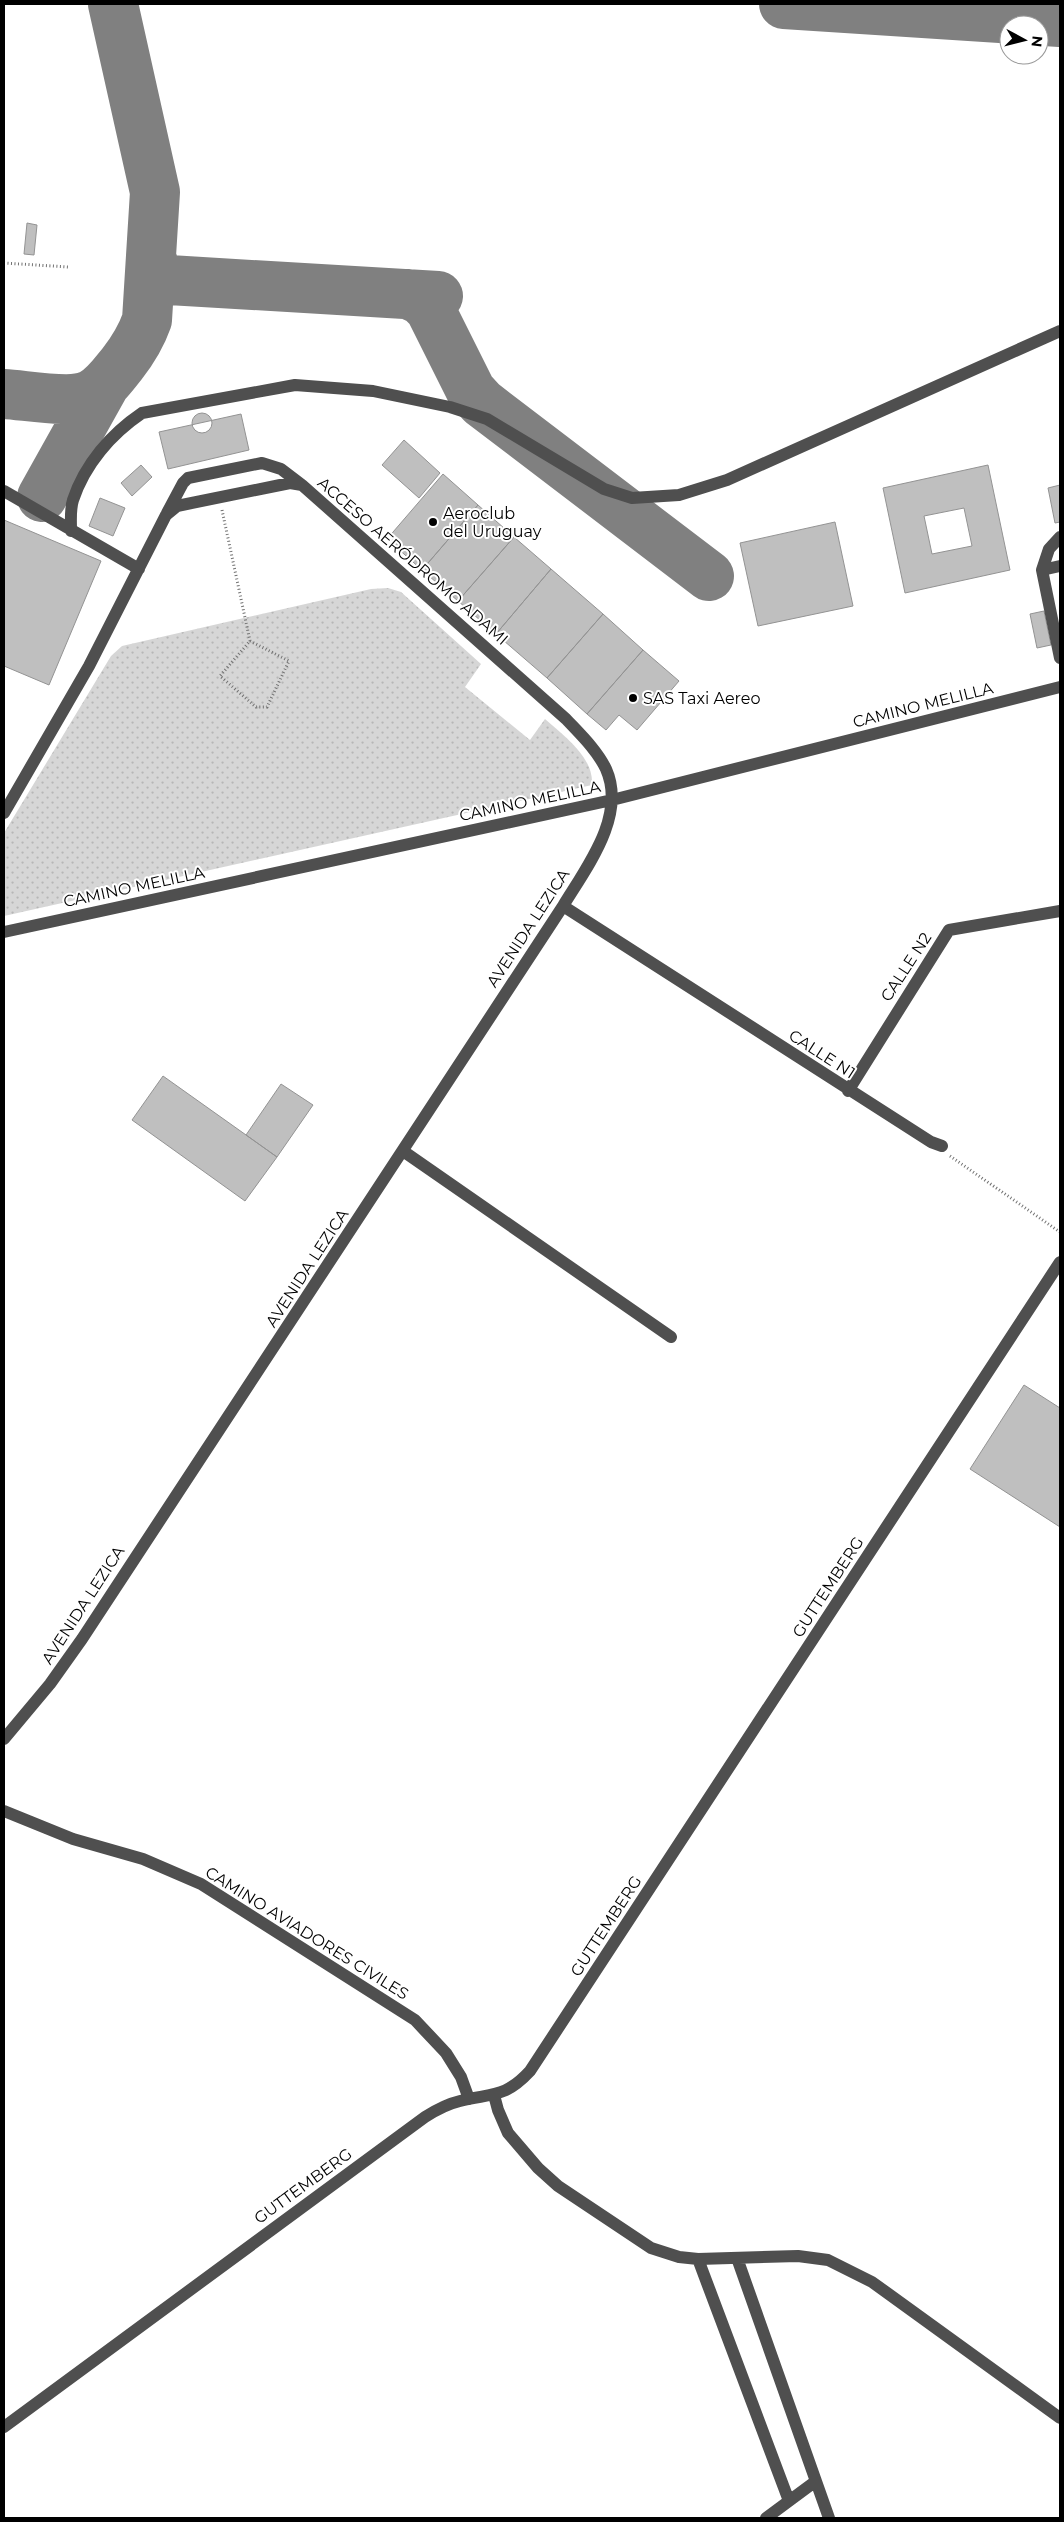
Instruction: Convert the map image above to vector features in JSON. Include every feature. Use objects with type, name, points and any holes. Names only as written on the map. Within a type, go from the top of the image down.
[{"type":"street","points":[[71,530],[73,500],[86,475],[105,444],[123,426],[142,413],[295,385],[373,391],[450,407],[487,419],[604,489],[632,498],[656,498],[679,495],[727,480],[1060,331]]},
{"type":"street","points":[[4,813],[89,666],[183,483],[188,478],[262,463],[282,469],[302,485]]},
{"type":"street","name":"ACCESO AERÓDROMO ADAMI","points":[[166,514],[177,506],[219,497],[290,483],[302,485],[566,718],[591,746],[607,770],[612,800]]},
{"type":"street","points":[[4,491],[139,569]]},
{"type":"street","points":[[1060,537],[1050,549],[1042,570],[1057,627],[1060,658]]},
{"type":"street","points":[[1042,570],[1060,566]]},
{"type":"street","name":"CAMINO MELILLA","points":[[4,932],[612,800],[1060,687]]},
{"type":"street","name":"AVENIDA LEZICA","points":[[4,1739],[50,1684],[82,1639],[563,906],[597,846],[612,809],[612,800]]},
{"type":"street","name":"CALLE N1","points":[[563,906],[848,1091],[931,1142],[942,1146]]},
{"type":"street","name":"CALLE N2","points":[[848,1091],[949,930],[1060,911]]},
{"type":"street","points":[[402,1151],[671,1337]]},
{"type":"street","name":"GUTTEMBERG","points":[[4,2427],[406,2130],[443,2106],[469,2099],[501,2094],[518,2084],[530,2071],[549,2045],[1060,1262]]},
{"type":"street","name":"CAMINO AVIADORES CIVILES","points":[[4,1811],[72,1839],[143,1859],[201,1884],[415,2020],[446,2052],[461,2077],[469,2099]]},
{"type":"street","points":[[494,2095],[508,2133],[538,2168],[558,2186],[651,2248],[679,2257],[698,2259],[815,2257],[828,2260],[857,2272],[1060,2418]]},
{"type":"street","points":[[737,2258],[829,2518]]},
{"type":"street","points":[[698,2259],[789,2501]]},
{"type":"street","points":[[766,2518],[816,2481]]},
{"type":"path","points":[[4,263],[68,268]]},
{"type":"path","points":[[219,497],[250,641]]},
{"type":"path","points":[[250,641],[289,661],[267,707],[256,707],[220,676],[250,641]]},
{"type":"path","points":[[942,1146],[954,1160],[1060,1232]]},
{"type":"shaded area","points":[[388,588],[401,592],[481,664],[465,687],[530,740],[545,719],[569,740],[583,756],[588,765],[592,785],[4,916],[4,833],[111,656],[122,646],[371,589]]},
{"type":"building","points":[[27,223],[37,225],[34,255],[24,254]]},
{"type":"building","points":[[202,413],[209,416],[212,423],[209,430],[202,433],[195,430],[192,423],[195,416]]},
{"type":"building","points":[[241,414],[249,450],[168,469],[159,432]]},
{"type":"building","name":"Aeroclub del Uruguay","points":[[404,440],[440,473],[419,498],[382,465]]},
{"type":"building","points":[[141,465],[152,477],[132,496],[121,483]]},
{"type":"building","points":[[988,465],[1010,570],[905,593],[883,488]],"holes":[[[964,508],[972,546],[932,554],[924,516]]]},
{"type":"building","name":"Aeroclub del Uruguay","points":[[443,474],[478,505],[422,570],[387,539]]},
{"type":"building","points":[[1060,485],[1060,522],[1055,523],[1048,488]]},
{"type":"building","points":[[100,498],[125,508],[113,536],[89,526]]},
{"type":"building","points":[[478,505],[514,537],[458,601],[422,570]]},
{"type":"building","points":[[4,520],[101,561],[49,685],[4,666]]},
{"type":"building","points":[[835,522],[853,606],[758,626],[740,543]]},
{"type":"building","points":[[514,537],[551,569],[496,634],[458,601]]},
{"type":"building","points":[[551,569],[603,614],[547,678],[496,634]]},
{"type":"building","points":[[1044,611],[1051,645],[1037,648],[1030,614]]},
{"type":"building","points":[[603,614],[643,650],[587,714],[547,678]]},
{"type":"building","name":"SAS Taxi Aereo","points":[[643,650],[679,681],[637,730],[619,715],[606,730],[587,714]]},
{"type":"building","points":[[163,1076],[277,1157],[245,1201],[132,1120]]},
{"type":"building","points":[[281,1084],[313,1105],[277,1157],[246,1135]]},
{"type":"building","points":[[1024,1385],[1060,1408],[1060,1527],[970,1469]]},
{"type":"taxiway","points":[[4,394],[62,399],[73,399],[92,394],[105,384],[126,359],[147,320],[155,192],[113,4]]},
{"type":"taxiway","points":[[784,4],[1060,22]]},
{"type":"taxiway","points":[[151,257],[156,272],[169,280],[438,296]]},
{"type":"taxiway","points":[[408,294],[421,300],[430,309],[471,391],[482,403],[709,576]]},
{"type":"taxiway","points":[[42,497],[104,386]]},
{"type":"place","name":"Aeroclub del Uruguay","points":[[433,522]]},
{"type":"place","name":"SAS Taxi Aereo","points":[[633,698]]}]
